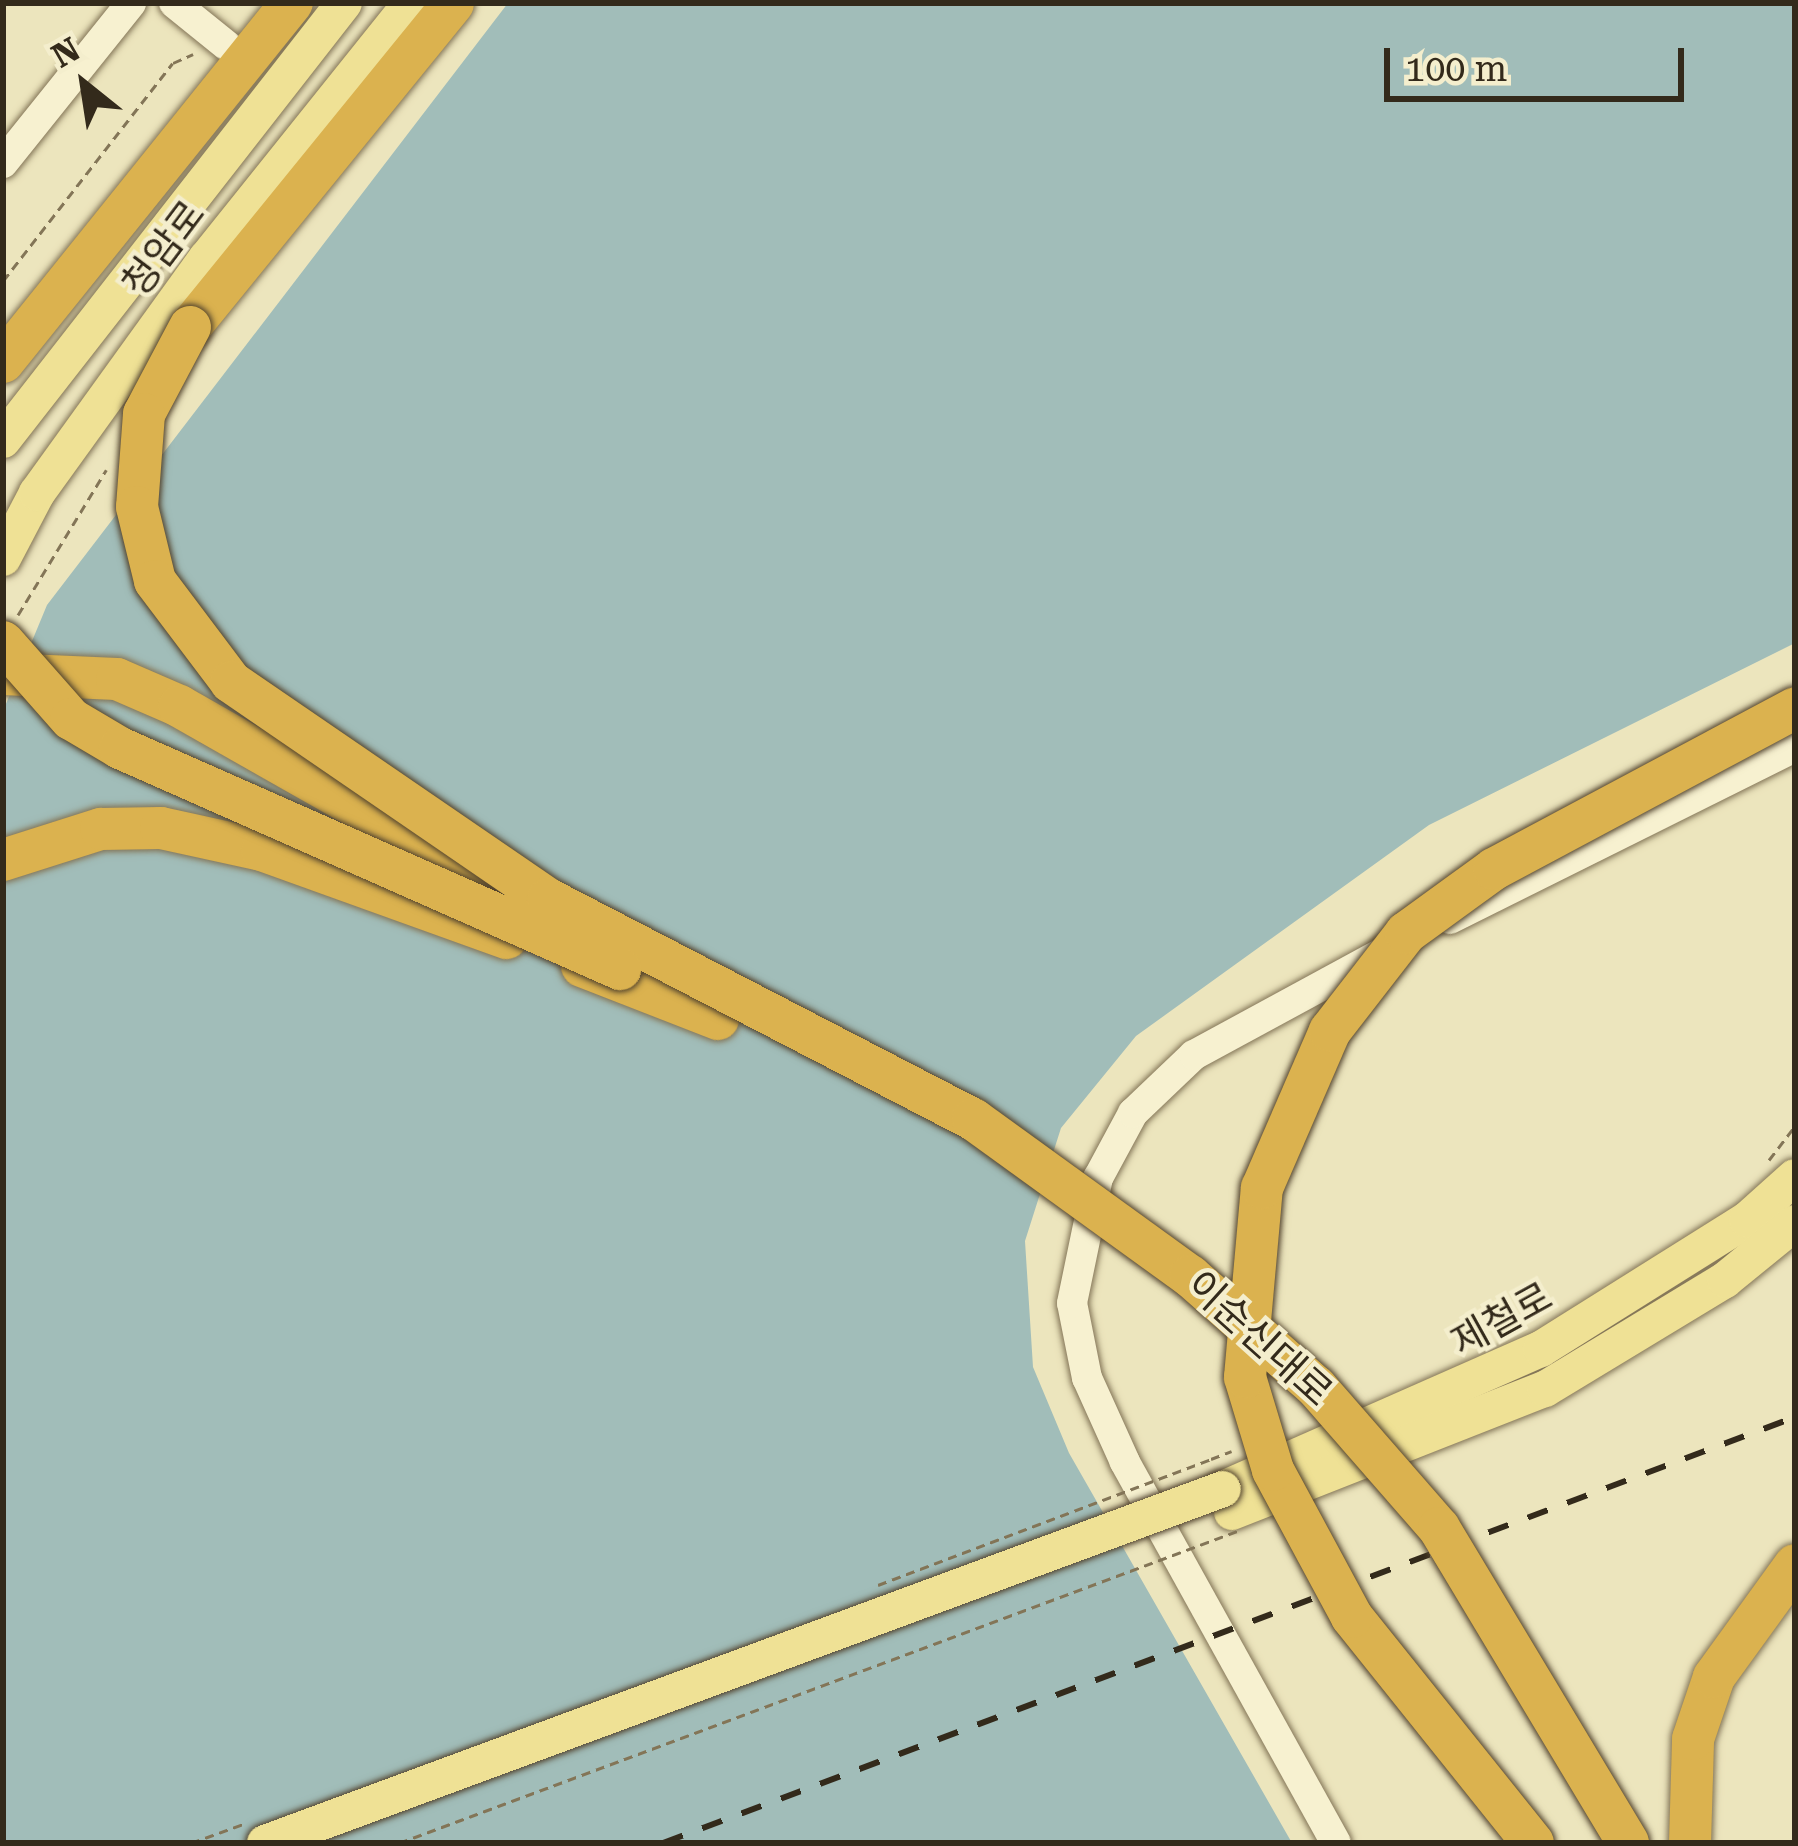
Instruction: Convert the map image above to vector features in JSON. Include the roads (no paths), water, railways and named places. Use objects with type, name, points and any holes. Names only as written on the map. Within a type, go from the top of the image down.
[{"type":"highway","points":[[453,3],[190,328],[144,414],[136,507],[155,581],[188,635],[230,682],[360,776],[726,1008]]},
{"type":"highway","points":[[3,362],[281,17]]},
{"type":"highway","points":[[3,642],[56,705],[120,748],[726,1008]]},
{"type":"highway","points":[[3,674],[98,676],[179,706],[524,902],[726,1008]]},
{"type":"highway","points":[[1533,1843],[1352,1617],[1273,1469],[1245,1377],[1262,1188],[1330,1031],[1406,933],[1494,869],[1795,708]]},
{"type":"highway","points":[[3,860],[100,829],[222,841],[726,1008]]},
{"type":"highway","name":"이순신대로","points":[[726,1008],[970,1148],[1188,1307],[1296,1403],[1452,1590],[1600,1843]]},
{"type":"highway","name":"이순신대로","points":[[726,1008],[1042,1163],[1316,1387],[1472,1574],[1628,1843]]},
{"type":"highway","points":[[1690,1843],[1693,1738],[1714,1677],[1795,1565]]},
{"type":"main road","name":"청암로","points":[[3,440],[64,349],[344,3]]},
{"type":"main road","name":"청암로","points":[[3,558],[37,493],[206,260],[411,3]]},
{"type":"main road","name":"제철로","points":[[1226,1497],[1541,1349],[1748,1220],[1779,1173]]},
{"type":"main road","name":"제철로","points":[[1226,1497],[1545,1389],[1725,1280],[1795,1223]]},
{"type":"main road","points":[[265,1843],[1226,1497]]},
{"type":"main road","points":[[338,1843],[1226,1497]]},
{"type":"street","points":[[3,163],[130,3]]},
{"type":"street","points":[[174,3],[218,39]]},
{"type":"street","points":[[1336,1843],[1087,1378],[1076,1251],[1111,1144],[1161,1082],[1280,1002],[1795,747]]},
{"type":"water","points":[[508,3],[1795,3],[1795,643],[1429,825],[1136,1036],[1061,1128],[1025,1241],[1033,1367],[1069,1453],[1292,1843],[3,1843],[3,711],[47,605]]},
{"type":"railway","points":[[663,1843],[1795,1417]]}]
